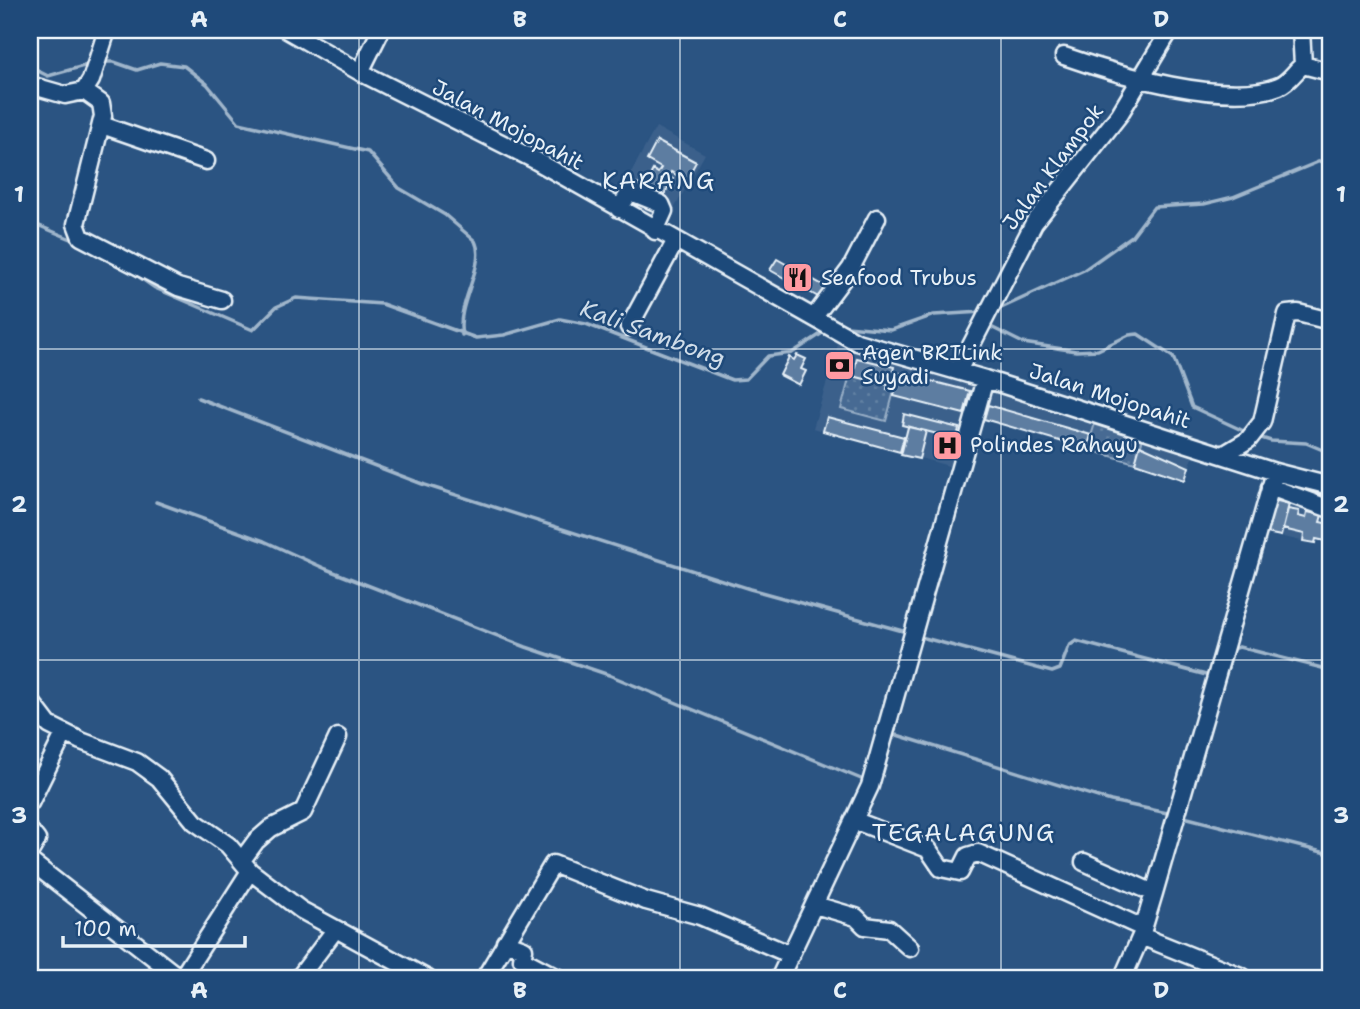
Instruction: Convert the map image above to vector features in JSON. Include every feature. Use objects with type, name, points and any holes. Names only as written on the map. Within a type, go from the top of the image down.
[{"type":"street","points":[[30,85],[65,95],[88,85],[107,30]]},
{"type":"street","name":"Jalan Mojopahit","points":[[287,30],[360,72],[533,159],[675,242],[863,344],[985,379],[1223,454],[1272,480],[1293,477],[1330,486]]},
{"type":"street","points":[[360,72],[381,30]]},
{"type":"street","name":"Jalan Klampok","points":[[958,371],[990,302],[1034,223],[1107,131],[1144,78],[1170,30]]},
{"type":"street","points":[[1301,30],[1303,65]]},
{"type":"street","points":[[1063,56],[1115,74],[1192,89],[1250,91],[1278,87],[1303,65]]},
{"type":"street","points":[[1303,65],[1330,72]]},
{"type":"street","points":[[88,85],[101,103],[102,125],[76,224],[81,237],[178,287],[222,300]]},
{"type":"street","points":[[102,125],[206,162]]},
{"type":"street","points":[[619,209],[628,195],[634,192],[661,204],[663,213],[655,230]]},
{"type":"street","points":[[817,319],[851,268],[877,218]]},
{"type":"street","points":[[629,327],[675,242]]},
{"type":"street","points":[[1223,454],[1252,436],[1268,400],[1287,314],[1298,313],[1330,321]]},
{"type":"street","points":[[779,979],[856,821],[872,780],[985,379]]},
{"type":"street","points":[[1288,493],[1293,477]]},
{"type":"street","points":[[1122,979],[1142,932],[1154,893],[1272,480],[1288,493],[1330,509]]},
{"type":"street","points":[[30,700],[49,725],[64,734],[137,762],[159,778],[195,822],[301,909],[428,979]]},
{"type":"street","points":[[30,803],[64,734]]},
{"type":"street","points":[[30,861],[181,979],[246,866],[256,841],[271,828],[303,813],[338,737]]},
{"type":"street","points":[[856,821],[929,849],[941,868],[960,872],[970,854],[978,853],[1243,977]]},
{"type":"street","points":[[30,831],[37,840],[30,852]]},
{"type":"street","points":[[1084,862],[1154,893]]},
{"type":"street","points":[[484,979],[553,864],[646,901],[700,916],[791,955]]},
{"type":"street","points":[[815,905],[856,916],[864,926],[888,928],[910,948]]},
{"type":"street","points":[[298,979],[335,930]]},
{"type":"street","points":[[505,942],[524,949],[522,958],[560,979]]},
{"type":"shaded area","points":[[656,127],[705,154],[665,225],[617,198]]},
{"type":"shaded area","points":[[838,345],[976,383],[952,467],[813,428]]},
{"type":"shaded area","points":[[852,368],[897,380],[886,421],[841,409]]},
{"type":"shaded area","points":[[988,387],[1096,420],[1087,449],[980,418]]},
{"type":"shaded area","points":[[1096,420],[1144,435],[1135,463],[1087,449]]},
{"type":"shaded area","points":[[1144,435],[1195,451],[1185,480],[1135,463]]},
{"type":"shaded area","points":[[1278,479],[1330,491],[1330,543],[1316,540],[1315,544],[1261,532]]},
{"type":"building","points":[[657,141],[696,162],[686,180],[671,172],[669,177],[673,179],[664,195],[645,185],[653,170],[658,173],[661,168],[647,160]]},
{"type":"building","name":"Seafood Trubus","points":[[777,259],[826,287],[820,298],[770,270]]},
{"type":"building","points":[[797,355],[806,359],[801,369],[806,371],[799,385],[780,375],[789,357],[794,360]]},
{"type":"building","points":[[857,358],[894,367],[892,376],[898,377],[899,373],[970,391],[964,414],[894,396],[895,391],[887,389],[888,385],[853,376]]},
{"type":"building","points":[[988,405],[1091,435],[1087,449],[984,419]]},
{"type":"building","points":[[904,414],[959,428],[957,439],[902,425]]},
{"type":"building","points":[[827,417],[904,437],[900,452],[823,431]]},
{"type":"building","points":[[908,427],[926,431],[919,459],[901,455]]},
{"type":"building","name":"Polindes Rahayu","points":[[939,435],[958,440],[955,454],[935,449]]},
{"type":"building","points":[[1140,445],[1189,467],[1185,480],[1135,463]]},
{"type":"building","points":[[1274,500],[1289,504],[1281,536],[1266,533]]},
{"type":"building","points":[[1288,509],[1299,511],[1298,516],[1306,518],[1307,512],[1322,515],[1320,522],[1330,524],[1330,542],[1316,539],[1315,543],[1303,541],[1304,534],[1283,529]]},
{"type":"waterway","points":[[102,62],[114,62],[137,70],[160,63],[184,66],[207,84],[239,123],[368,152],[399,188],[445,215],[475,241],[477,262],[463,311],[462,335]]},
{"type":"waterway","points":[[30,67],[48,76],[91,64]]},
{"type":"waterway","name":"Kali Sambong","points":[[997,310],[1084,270],[1132,236],[1154,207],[1204,204],[1233,197],[1330,157]]},
{"type":"waterway","name":"Kali Sambong","points":[[30,222],[76,241]]},
{"type":"waterway","name":"Kali Sambong","points":[[85,247],[125,268]]},
{"type":"waterway","name":"Kali Sambong","points":[[132,272],[155,288],[253,330],[276,307],[296,298],[382,304],[476,338],[504,335],[560,319],[586,324],[732,380],[746,379],[768,356],[792,353],[827,330]]},
{"type":"waterway","name":"Kali Sambong","points":[[836,325],[891,330],[934,315],[982,312]]},
{"type":"waterway","points":[[987,325],[1023,343],[1076,351],[1098,350],[1129,335],[1138,334],[1173,357],[1192,407],[1248,433]]},
{"type":"waterway","points":[[198,398],[425,485],[750,589],[910,633]]},
{"type":"waterway","points":[[1255,436],[1271,441],[1306,443],[1330,453]]},
{"type":"waterway","points":[[156,502],[264,541],[326,569],[526,647],[609,675],[866,781]]},
{"type":"waterway","points":[[917,636],[1052,672],[1060,669],[1069,646],[1076,641],[1210,676]]},
{"type":"waterway","points":[[1221,679],[1225,677],[1233,649],[1239,647],[1330,670]]},
{"type":"waterway","points":[[892,737],[897,735],[1111,801],[1172,814]]},
{"type":"waterway","points":[[1180,816],[1330,854]]},
{"type":"place","name":"Seafood Trubus","points":[[798,278]]},
{"type":"place","name":"Agen BRILink Suyadi","points":[[839,365]]},
{"type":"place","name":"Polindes Rahayu","points":[[947,445]]},
{"type":"district","name":"KARANG","points":[[659,181]]},
{"type":"district","name":"TEGALAGUNG","points":[[964,833]]}]
